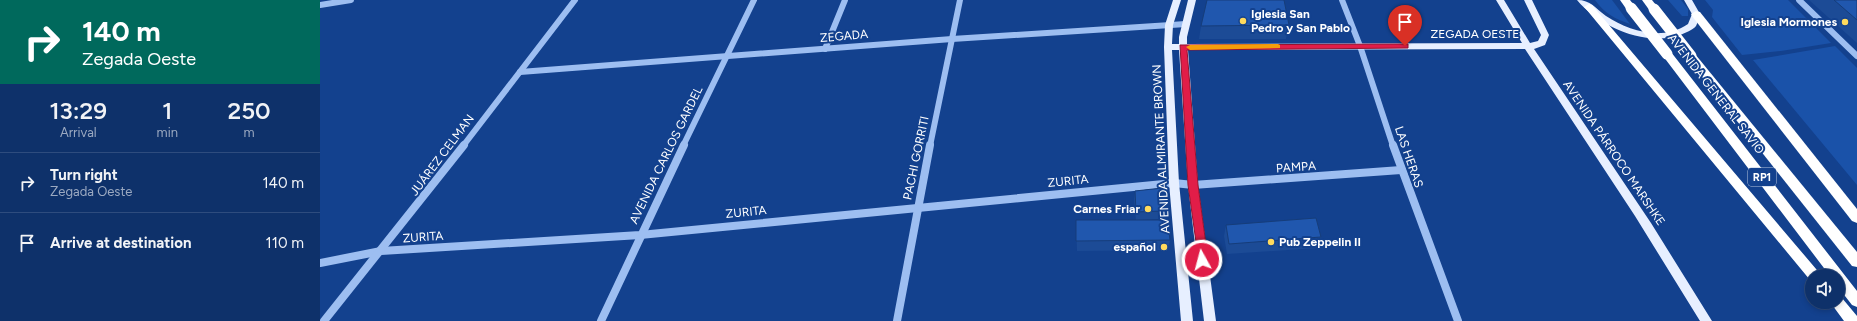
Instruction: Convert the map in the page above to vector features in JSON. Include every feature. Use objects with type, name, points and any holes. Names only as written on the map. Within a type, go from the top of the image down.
[{"type":"highway","name":"AVENIDA GENERAL SAVIO","points":[[1647,0],[1857,262]]},
{"type":"highway","points":[[1584,2],[1809,269]]},
{"type":"highway","name":"AVENIDA GENERAL SAVIO","points":[[1628,4],[1857,301]]},
{"type":"highway","points":[[1696,14],[1857,218]]},
{"type":"highway","points":[[1843,309],[1853,321]]},
{"type":"main road","name":"AVENIDA ALMIRANTE BROWN","points":[[1177,0],[1169,25],[1168,47],[1174,183],[1187,321]]},
{"type":"main road","points":[[1192,0],[1186,24],[1183,47],[1193,185],[1210,321]]},
{"type":"main road","name":"AVENIDA PÁRROCO MARSHKE","points":[[1500,0],[1526,46],[1639,213],[1706,321]]},
{"type":"main road","points":[[1526,46],[1539,44],[1546,37],[1528,0]]},
{"type":"main road","points":[[1584,2],[1607,20],[1623,28],[1645,34],[1671,35],[1685,30],[1692,25],[1696,14],[1688,0]]},
{"type":"main road","name":"ZEGADA OESTE","points":[[1168,47],[1526,46]]},
{"type":"street","points":[[320,5],[351,0]]},
{"type":"street","name":"JUÁREZ CELMAN","points":[[324,321],[381,251],[575,0]]},
{"type":"street","name":"AVENIDA CARLOS GARDEL","points":[[601,321],[640,235],[754,0]]},
{"type":"street","points":[[825,49],[845,0]]},
{"type":"street","name":"PACHI GORRITI","points":[[897,321],[917,208],[960,0]]},
{"type":"street","name":"LAS HERAS","points":[[1342,0],[1360,46],[1401,170],[1458,321]]},
{"type":"street","points":[[1799,0],[1857,56]]},
{"type":"street","name":"ZEGADA","points":[[520,72],[952,39],[1186,24]]},
{"type":"street","name":"PAMPA","points":[[1174,183],[1193,185],[1401,170]]},
{"type":"street","name":"ZURITA","points":[[320,262],[381,251],[640,235],[1174,183]]},
{"type":"shaded area","points":[[1595,0],[1612,0],[1630,24],[1610,15],[1602,9]]},
{"type":"shaded area","points":[[1668,0],[1681,0],[1688,9],[1688,16],[1682,16]]},
{"type":"shaded area","points":[[1705,0],[1788,0],[1831,43],[1781,51],[1742,55],[1712,17],[1713,10]]},
{"type":"shaded area","points":[[1835,46],[1857,68],[1857,185],[1753,60]]},
{"type":"building","name":"Iglesia San Pedro y San Pablo","points":[[1207,0],[1284,0],[1289,25],[1201,26]]},
{"type":"building","points":[[1834,0],[1857,0],[1857,20]]},
{"type":"building","name":"Carnes Friar","points":[[1162,188],[1161,211],[1136,212],[1135,191]]},
{"type":"building","points":[[1316,218],[1321,237],[1229,244],[1226,225]]},
{"type":"building","points":[[1076,220],[1168,220],[1170,240],[1076,241]]},
{"type":"slow traffic","points":[[1190,47],[1278,47]]},
{"type":"place","name":"Iglesia San Pedro y San Pablo","points":[[1243,21]]},
{"type":"place","name":"Iglesia Mormones","points":[[1845,22]]},
{"type":"place","name":"Carnes Friar","points":[[1148,209]]},
{"type":"place","name":"Pub Zeppelin II","points":[[1271,242]]},
{"type":"place","name":"español","points":[[1164,247]]},
{"type":"route","points":[[1202,260],[1193,185],[1183,47],[1405,46]]}]
